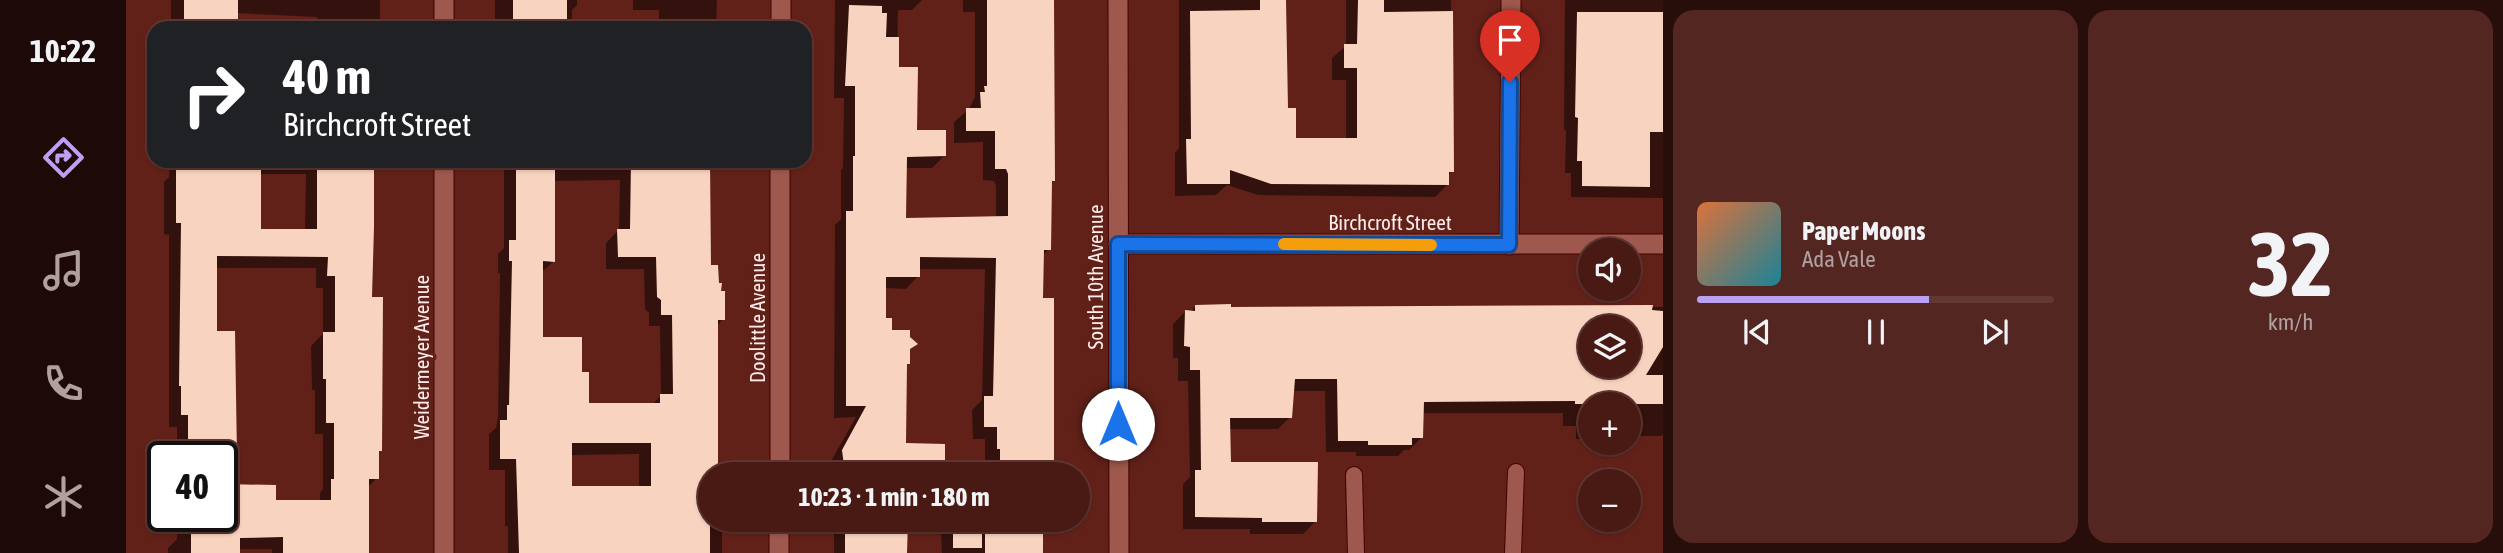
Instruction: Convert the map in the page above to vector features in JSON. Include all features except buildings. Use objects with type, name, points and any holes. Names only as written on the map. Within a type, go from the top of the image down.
[{"type":"street","points":[[444,0],[444,21]]},
{"type":"street","points":[[781,0],[781,21]]},
{"type":"street","name":"South 10th Avenue","points":[[1118,0],[1119,553]]},
{"type":"street","points":[[1509,245],[1511,0]]},
{"type":"street","name":"Weidermeyer Avenue","points":[[444,168],[444,553]]},
{"type":"street","name":"Doolittle Avenue","points":[[780,168],[780,462]]},
{"type":"street","name":"Birchcroft Street","points":[[1118,244],[1663,244]]},
{"type":"street","points":[[779,532],[779,553]]},
{"type":"lane","points":[[1513,553],[1516,472]]},
{"type":"lane","points":[[1354,475],[1356,553]]},
{"type":"slow traffic","points":[[1284,244],[1431,245]]},
{"type":"route","points":[[1118,424],[1118,244],[1509,245],[1510,82]]}]
